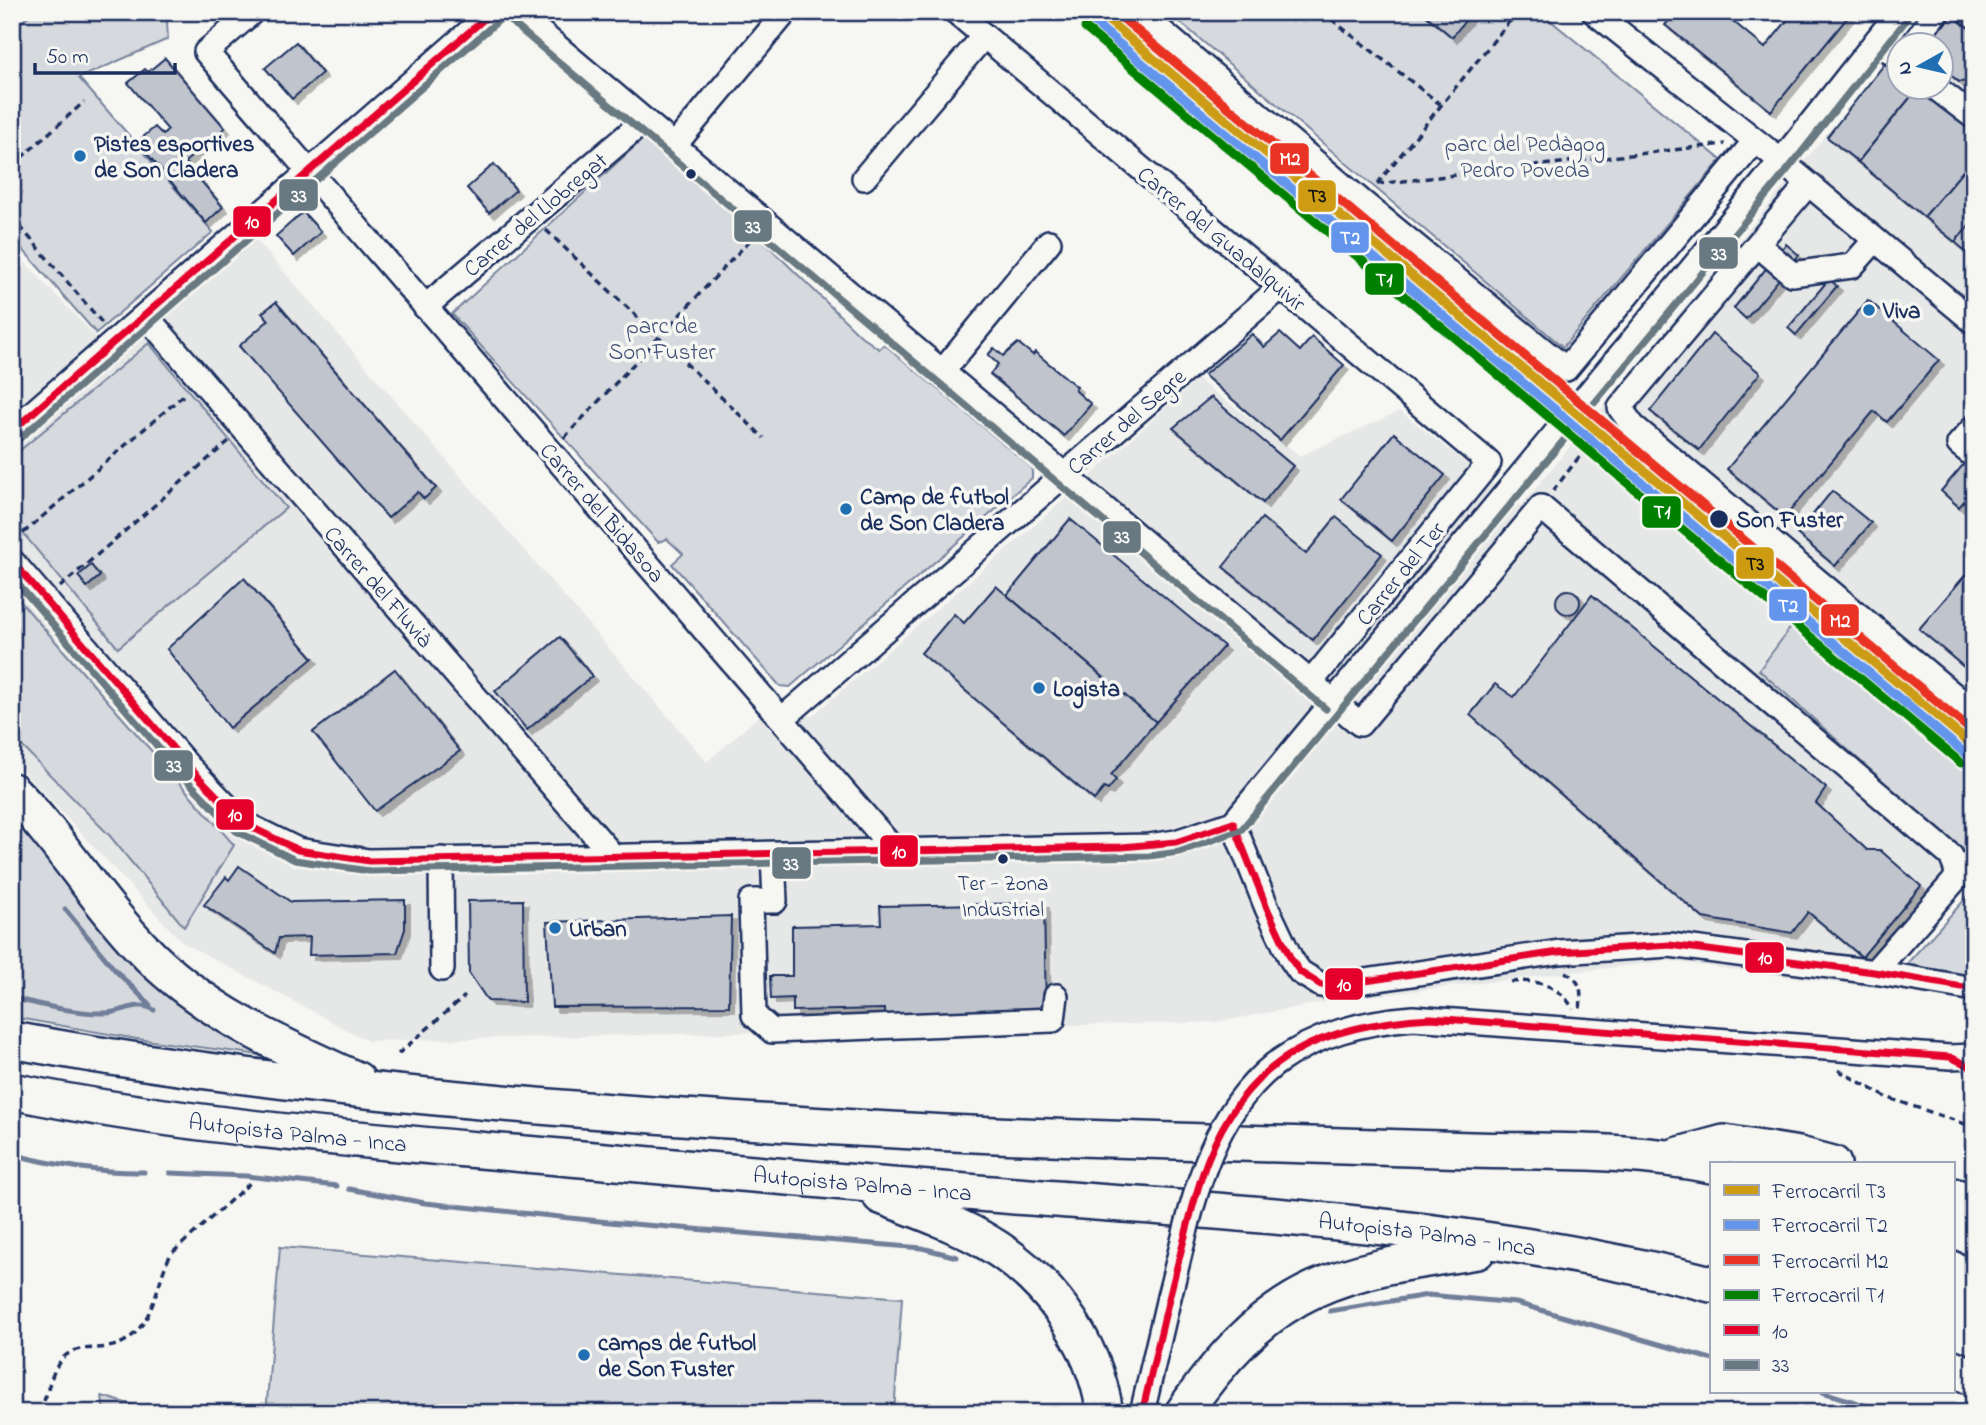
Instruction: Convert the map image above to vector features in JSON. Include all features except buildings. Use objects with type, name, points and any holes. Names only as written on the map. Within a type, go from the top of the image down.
[{"type":"highway","points":[[12,791],[47,830],[118,922],[176,979],[234,1021],[284,1047],[382,1091]]},
{"type":"highway","name":"Autopista Palma - Inca","points":[[12,1040],[198,1071],[606,1111],[904,1130],[1630,1153],[1672,1157],[1710,1165]]},
{"type":"highway","name":"Autopista Palma - Inca","points":[[12,1091],[121,1110],[290,1132],[838,1181],[1162,1206],[1415,1231],[1640,1266],[1710,1284]]},
{"type":"highway","points":[[1672,1157],[1724,1143],[1825,1162]]},
{"type":"highway","points":[[838,1181],[957,1227],[982,1239],[1016,1262],[1049,1294],[1076,1330],[1093,1364],[1105,1413]]},
{"type":"highway","points":[[1954,1196],[1974,1202]]},
{"type":"highway","points":[[1954,1229],[1974,1238]]},
{"type":"highway","points":[[1183,1413],[1216,1366],[1237,1344],[1279,1310],[1315,1289],[1358,1274],[1409,1262],[1516,1245]]},
{"type":"highway","points":[[1954,1368],[1974,1378]]},
{"type":"street","name":"Carrer del Bidasoa","points":[[248,12],[250,14],[206,52],[896,852]]},
{"type":"street","points":[[12,431],[492,12]]},
{"type":"street","points":[[516,12],[1360,724],[1541,507],[1951,856],[1957,871],[1955,880],[1874,972]]},
{"type":"street","name":"Carrer del Guadalquivir","points":[[956,12],[1489,463]]},
{"type":"street","points":[[1139,12],[1362,202],[1566,369],[1755,141]]},
{"type":"street","points":[[1594,12],[1781,161],[1974,322]]},
{"type":"street","name":"Carrer del Ter","points":[[12,561],[189,767],[243,823],[298,850],[369,861],[896,852],[1149,846],[1176,842],[1233,823],[1260,793],[1333,701],[1781,161],[1899,12]]},
{"type":"street","points":[[1922,32],[1936,12]]},
{"type":"street","points":[[1969,12],[1974,16]]},
{"type":"street","points":[[674,146],[784,14]]},
{"type":"street","points":[[864,177],[984,36]]},
{"type":"street","points":[[1877,40],[1884,46]]},
{"type":"street","points":[[1954,83],[1970,97],[1974,93]]},
{"type":"street","points":[[1954,102],[1974,117]]},
{"type":"street","name":"Carrer del Llobregat","points":[[425,307],[644,121]]},
{"type":"street","points":[[1808,184],[1620,408],[1633,426],[1974,712]]},
{"type":"street","points":[[1758,245],[1792,274],[1852,266],[1875,240]]},
{"type":"street","points":[[942,372],[1049,242]]},
{"type":"street","name":"Carrer del Segre","points":[[782,719],[1280,288]]},
{"type":"street","name":"Carrer del Fluvià","points":[[146,316],[613,856]]},
{"type":"street","points":[[1974,427],[1959,444],[1974,456]]},
{"type":"street","name":"Carrer del Ter","points":[[1311,682],[1489,463]]},
{"type":"street","points":[[1233,823],[1291,959],[1300,972],[1321,985],[1332,986],[1559,952],[1670,945],[1874,972],[1974,989]]},
{"type":"street","points":[[773,854],[775,901],[751,901],[754,1015],[772,1031],[1053,1020],[1056,996]]},
{"type":"street","points":[[441,859],[442,969]]},
{"type":"street","points":[[1142,1413],[1193,1204],[1213,1146],[1226,1120],[1242,1096],[1275,1064],[1298,1049],[1334,1032],[1360,1024],[1431,1018],[1950,1058],[1974,1056]]},
{"type":"street","points":[[1950,1058],[1974,1068]]},
{"type":"path","points":[[1322,12],[1440,104]]},
{"type":"path","points":[[1362,202],[1517,12]]},
{"type":"path","points":[[12,166],[84,103]]},
{"type":"path","points":[[1377,184],[1755,141]]},
{"type":"path","points":[[532,216],[764,438]]},
{"type":"path","points":[[12,217],[117,340]]},
{"type":"path","points":[[550,452],[766,223]]},
{"type":"path","points":[[12,542],[201,380]]},
{"type":"path","points":[[45,600],[244,429]]},
{"type":"path","points":[[1541,507],[1589,444]]},
{"type":"path","points":[[1559,952],[1564,971],[1574,977],[1581,989],[1578,1029]]},
{"type":"path","points":[[398,1054],[465,996]]},
{"type":"path","points":[[1836,1069],[1886,1097],[1974,1127]]},
{"type":"path","points":[[44,1401],[55,1369],[64,1357],[76,1350],[110,1348],[125,1343],[137,1332],[155,1301],[171,1254],[251,1182]]},
{"type":"shaded area","name":"Son Fuster","points":[[1928,12],[1974,12],[1974,877],[1877,988],[1667,961],[1337,1000],[1217,1022],[368,1041],[182,942],[12,759],[12,249],[116,358],[254,237],[707,762],[759,716],[812,716],[1063,501],[1197,379],[1300,456],[1400,411],[1521,506],[1884,64],[1884,102],[1954,102],[1954,32],[1911,32]]},
{"type":"green space","name":"Pistes esportives de Son Cladera","points":[[33,12],[177,12],[167,21],[168,39],[79,78],[213,232],[96,333],[12,237],[12,30]]},
{"type":"green space","name":"parc del Pedàgog Pedro Poveda","points":[[1168,12],[1540,12],[1721,160],[1563,347]]},
{"type":"green space","name":"parc de Son Fuster","points":[[644,138],[756,234],[861,336],[879,349],[884,344],[1032,468],[1032,478],[790,687],[780,686],[672,564],[683,554],[667,539],[658,542],[452,314]]},
{"type":"green space","points":[[149,343],[286,508],[118,648],[12,520],[12,457]]},
{"type":"green space","points":[[12,592],[234,845],[184,927],[110,836],[12,736]]},
{"type":"green space","points":[[1800,615],[1974,762],[1974,863],[1759,670]]},
{"type":"green space","points":[[12,813],[275,1057],[137,1039],[12,1017]]},
{"type":"green space","points":[[1974,889],[1974,979],[1903,968]]},
{"type":"green space","name":"camps de futbol de Son Fuster","points":[[280,1247],[902,1298],[894,1413],[266,1413]]},
{"type":"green space","points":[[102,1396],[159,1413],[104,1413]]},
{"type":"waterway","points":[[65,909],[115,970],[150,1005]]},
{"type":"waterway","points":[[12,998],[83,1012],[106,1013],[143,1006],[154,1010]]},
{"type":"waterway","points":[[12,1154],[78,1168],[144,1172]]},
{"type":"waterway","points":[[170,1173],[246,1176],[337,1186]]},
{"type":"waterway","points":[[349,1189],[425,1203],[609,1222],[922,1248],[957,1257]]},
{"type":"waterway","points":[[1330,1311],[1428,1295],[1516,1303],[1710,1359]]},
{"type":"waterway","points":[[1829,1394],[1889,1413]]},
{"type":"rail line","name":"T3","points":[[1098,12],[1974,747]]},
{"type":"rail line","name":"M2","points":[[1115,12],[1974,733]]},
{"type":"rail line","name":"T2","points":[[1091,20],[1967,755]]},
{"type":"rail line","name":"T1","points":[[1085,28],[1961,763]]},
{"type":"transit line","name":"10","points":[[12,431],[492,12]]},
{"type":"transit line","name":"33","points":[[12,577],[181,774],[236,831],[295,860],[369,871],[1149,856],[1179,852],[1241,830],[1789,168],[1907,19]]},
{"type":"transit line","name":"33","points":[[19,439],[499,20]]},
{"type":"transit line","name":"33","points":[[509,20],[1326,709]]},
{"type":"transit line","name":"10","points":[[12,561],[189,767],[243,823],[298,850],[369,861],[1122,847],[1176,842],[1233,823]]},
{"type":"transit line","name":"10","points":[[1233,823],[1291,959],[1300,972],[1321,985],[1332,986],[1559,952],[1670,945],[1874,972],[1974,989]]},
{"type":"transit line","name":"10","points":[[1142,1413],[1195,1197],[1208,1159],[1225,1123],[1245,1094],[1269,1070],[1295,1052],[1325,1038],[1357,1028],[1431,1018],[1950,1057],[1974,1068]]},
{"type":"place","name":"Pistes esportives de Son Cladera","points":[[80,156]]},
{"type":"place","name":"Viva","points":[[1869,310]]},
{"type":"place","name":"Camp de futbol de Son Cladera","points":[[846,509]]},
{"type":"place","name":"Son Fuster","points":[[1719,519]]},
{"type":"place","name":"Logista","points":[[1039,688]]},
{"type":"place","name":"Ter - Zona Industrial","points":[[1003,859]]},
{"type":"place","name":"Urban","points":[[555,928]]},
{"type":"place","name":"camps de futbol de Son Fuster","points":[[584,1355]]}]
